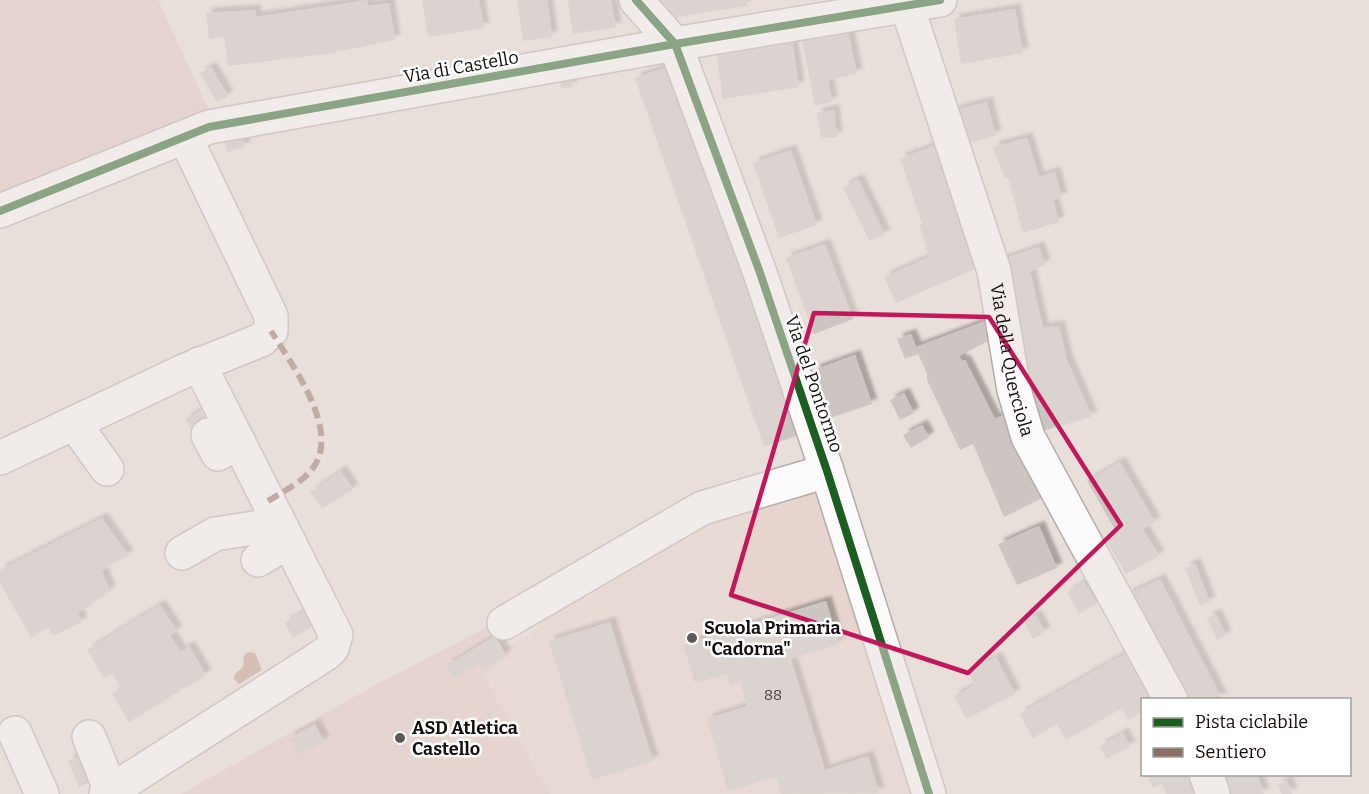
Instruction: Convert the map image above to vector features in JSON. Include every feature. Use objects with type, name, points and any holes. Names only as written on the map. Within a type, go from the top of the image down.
[{"type":"street","name":"Via del Pontormo","points":[[636,0],[675,44],[759,270],[827,471],[929,794]]},
{"type":"street","name":"Via di Castello","points":[[0,211],[209,127],[906,3],[940,0]]},
{"type":"street","name":"Via della Querciola","points":[[906,3],[994,271],[1014,390],[1028,437],[1170,698]]},
{"type":"street","points":[[0,458],[199,364],[261,340],[271,331],[272,316],[185,136]]},
{"type":"street","points":[[89,737],[109,792],[327,653],[332,648],[336,635],[303,599],[283,530],[223,439],[199,364]]},
{"type":"street","points":[[74,423],[107,468]]},
{"type":"street","points":[[504,623],[702,508],[827,471]]},
{"type":"street","points":[[182,553],[215,534],[260,527],[283,530]]},
{"type":"street","points":[[258,560],[283,530]]},
{"type":"street","points":[[15,733],[42,794]]},
{"type":"street","points":[[1207,776],[1213,794]]},
{"type":"highlighted area","points":[[814,313],[989,317],[1121,525],[968,673],[731,595]]},
{"type":"shaded area","points":[[0,0],[158,0],[210,112],[0,197]]},
{"type":"shaded area","name":"Scuola Primaria \"Cadorna\"","points":[[815,487],[910,794],[550,794],[483,673],[509,657],[505,648],[541,627],[536,616],[751,503]]},
{"type":"shaded area","name":"ASD Atletica Castello","points":[[492,625],[510,656],[483,673],[550,794],[181,794],[379,683]]},
{"type":"shaded area","points":[[249,652],[255,653],[262,670],[239,684],[234,679],[235,674],[243,667],[244,655]]},
{"type":"building","points":[[368,0],[368,6],[389,3],[395,40],[326,54],[228,66],[224,37],[209,39],[206,13],[255,10],[256,17]]},
{"type":"building","points":[[422,0],[479,0],[484,28],[428,37]]},
{"type":"building","points":[[517,0],[547,0],[552,37],[523,41]]},
{"type":"building","points":[[568,0],[611,0],[616,27],[573,34]]},
{"type":"building","points":[[655,0],[746,0],[747,6],[671,18]]},
{"type":"building","points":[[1015,9],[1023,53],[961,64],[954,19]]},
{"type":"building","points":[[846,21],[857,74],[828,80],[832,102],[815,106],[800,30]]},
{"type":"building","points":[[792,41],[799,87],[723,99],[716,53]]},
{"type":"building","points":[[673,65],[802,434],[764,447],[635,78]]},
{"type":"building","points":[[211,67],[228,96],[217,102],[200,73]]},
{"type":"building","points":[[571,74],[572,87],[561,88],[559,76]]},
{"type":"building","points":[[987,102],[996,136],[962,145],[953,111]]},
{"type":"building","points":[[834,110],[837,137],[821,139],[817,113]]},
{"type":"building","points":[[241,131],[245,147],[227,152],[222,135]]},
{"type":"building","points":[[1027,138],[1039,177],[1055,172],[1062,198],[1053,200],[1059,222],[1023,233],[1008,178],[1005,179],[993,147]]},
{"type":"building","points":[[937,145],[977,268],[896,303],[884,277],[929,257],[919,224],[922,224],[900,158]]},
{"type":"building","points":[[791,150],[817,225],[779,238],[753,163]]},
{"type":"building","points":[[858,179],[885,235],[869,240],[843,187]]},
{"type":"building","points":[[825,244],[853,319],[814,334],[786,258]]},
{"type":"building","points":[[1039,247],[1045,265],[1030,271],[1043,328],[1059,326],[1067,360],[1092,417],[1035,433],[998,261]]},
{"type":"building","points":[[991,319],[996,337],[959,356],[962,361],[965,360],[995,419],[1003,415],[1044,497],[1004,517],[973,444],[960,450],[927,380],[927,373],[918,354],[905,359],[897,339],[911,334],[916,347]]},
{"type":"building","points":[[855,355],[872,404],[830,418],[814,370]]},
{"type":"building","points":[[904,393],[914,413],[900,420],[890,400]]},
{"type":"building","points":[[212,405],[220,422],[194,435],[185,419]]},
{"type":"building","points":[[922,425],[929,437],[911,448],[903,435]]},
{"type":"building","points":[[1120,462],[1155,522],[1143,529],[1159,556],[1126,574],[1106,540],[1117,533],[1087,481]]},
{"type":"building","points":[[341,471],[353,489],[322,509],[310,492]]},
{"type":"building","points":[[102,518],[128,555],[102,571],[110,591],[78,613],[82,622],[53,636],[48,627],[31,638],[0,583],[0,570]]},
{"type":"building","points":[[1039,526],[1057,568],[1017,585],[998,544]]},
{"type":"building","points":[[1195,563],[1210,602],[1200,606],[1185,568]]},
{"type":"building","points":[[1160,579],[1221,698],[1179,698],[1126,595]]},
{"type":"building","points":[[1084,582],[1097,603],[1079,614],[1067,593]]},
{"type":"building","points":[[826,601],[839,644],[791,659],[825,770],[868,756],[879,793],[781,794],[776,777],[728,791],[707,719],[747,706],[740,682],[730,685],[727,674],[695,683],[683,645]]},
{"type":"building","points":[[160,605],[177,631],[170,635],[181,652],[189,646],[206,675],[129,722],[112,694],[121,688],[112,673],[104,678],[87,650]]},
{"type":"building","points":[[310,607],[319,623],[293,638],[285,623]]},
{"type":"building","points":[[1216,614],[1226,636],[1217,640],[1207,618]]},
{"type":"building","points":[[1036,615],[1045,632],[1033,639],[1024,621]]},
{"type":"building","points":[[610,622],[653,761],[592,780],[549,641]]},
{"type":"building","name":"ASD Atletica Castello","points":[[495,636],[506,655],[482,669],[479,663],[454,677],[447,665]]},
{"type":"building","points":[[1131,650],[1158,698],[1141,698],[1141,713],[1128,720],[1122,708],[1066,740],[1057,724],[1033,738],[1019,714]]},
{"type":"building","points":[[996,657],[1015,694],[966,719],[954,696],[975,685],[968,672]]},
{"type":"building","points":[[315,724],[324,741],[298,754],[289,738]]},
{"type":"building","points":[[1123,733],[1130,746],[1107,759],[1100,746]]},
{"type":"building","points":[[82,755],[93,781],[79,787],[68,761]]},
{"type":"building","points":[[1148,776],[1194,776],[1201,794],[1166,794],[1162,784],[1153,788]]},
{"type":"building","points":[[1218,776],[1258,776],[1264,794],[1224,794]]},
{"type":"building","points":[[1287,781],[1292,794],[1282,794],[1278,785]]},
{"type":"marked path","points":[[268,501],[309,473],[320,453],[321,435],[318,417],[301,379],[271,331]]},
{"type":"cycle path","points":[[636,0],[675,44],[759,270],[827,471],[929,794]]},
{"type":"cycle path","points":[[0,211],[209,127],[675,44],[940,0]]},
{"type":"place","name":"Scuola Primaria \"Cadorna\"","points":[[692,638]]},
{"type":"place","name":"ASD Atletica Castello","points":[[400,738]]}]
